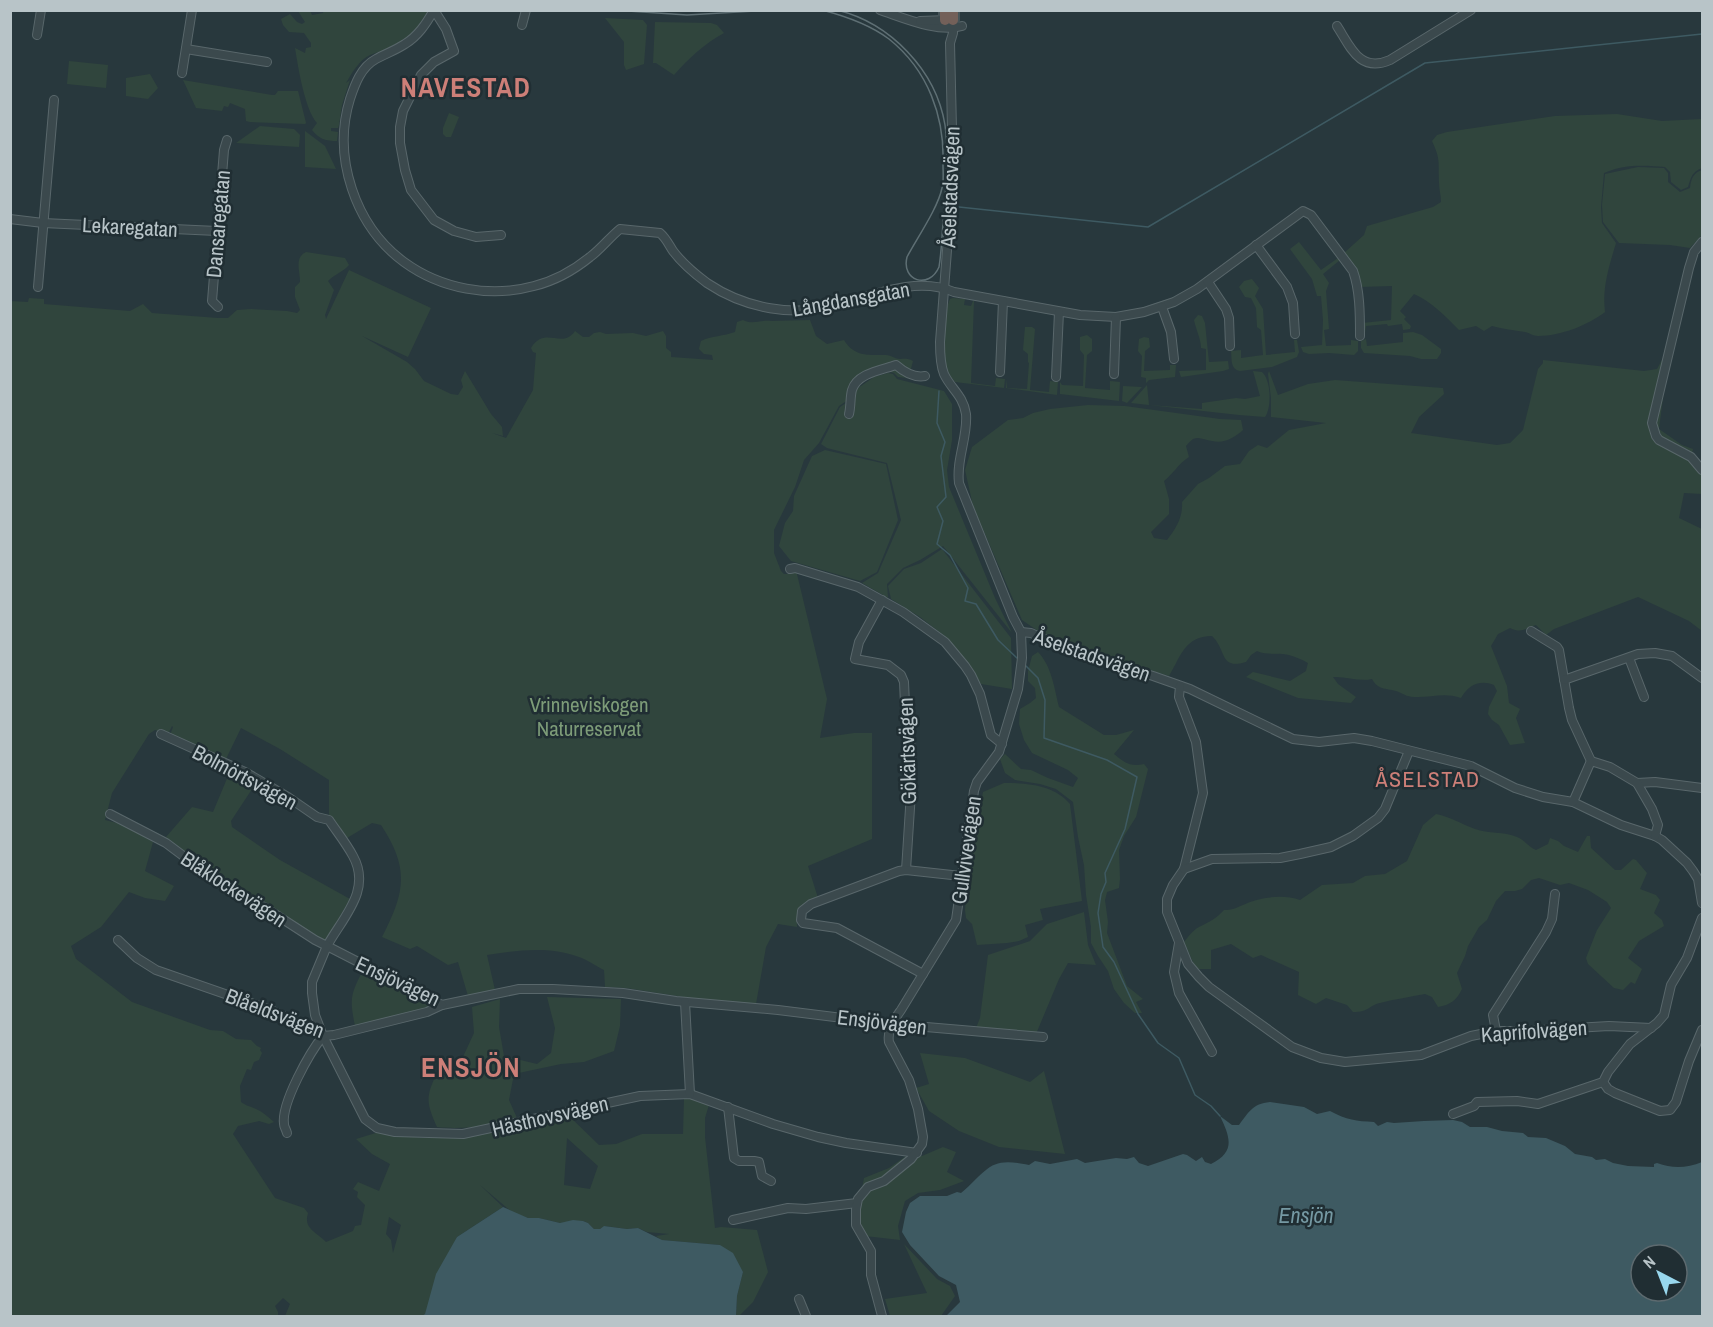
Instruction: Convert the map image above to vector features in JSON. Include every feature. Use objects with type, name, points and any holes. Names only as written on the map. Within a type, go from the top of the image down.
[{"type":"street","points":[[37,35],[41,10]]},
{"type":"street","points":[[182,74],[192,10]]},
{"type":"street","points":[[434,10],[446,29],[454,51],[434,62],[421,75],[403,111],[400,143],[408,182],[414,195],[434,220],[447,229],[476,237],[501,235]]},
{"type":"street","name":"Långdansgatan","points":[[434,10],[423,28],[414,37],[367,66],[356,83],[349,101],[344,132],[347,171],[353,193],[382,240],[403,261],[422,273],[447,284],[472,289],[507,291],[534,286],[562,275],[590,257],[618,230],[660,233],[681,260],[708,284],[738,299],[778,310],[819,309],[879,292],[916,286],[945,288],[954,292],[1059,312],[1094,317],[1116,317],[1162,307],[1187,296],[1300,212],[1306,212],[1311,215],[1353,271],[1358,298],[1359,336]]},
{"type":"street","points":[[522,25],[526,10]]},
{"type":"street","points":[[880,10],[916,21],[949,20]]},
{"type":"street","points":[[1337,26],[1358,57],[1366,63],[1379,64],[1390,60],[1471,10]]},
{"type":"street","name":"Åselstadsvägen","points":[[949,20],[953,172],[940,342],[941,361],[944,374],[958,392],[966,414],[966,426],[957,472],[959,483],[1021,632],[1030,633],[1071,651],[1153,676],[1202,694],[1293,739],[1319,742],[1363,739],[1471,766],[1515,788],[1543,797],[1573,802],[1621,825],[1655,836],[1687,863],[1693,871],[1698,879],[1702,903]]},
{"type":"street","points":[[186,49],[267,62]]},
{"type":"street","points":[[38,287],[54,100]]},
{"type":"street","name":"Dansaregatan","points":[[218,307],[212,301],[224,150],[227,140]]},
{"type":"street","name":"Lekaregatan","points":[[10,219],[43,223],[217,231]]},
{"type":"street","points":[[1702,242],[1694,252],[1689,268],[1652,423],[1659,440],[1691,456],[1702,470]]},
{"type":"street","points":[[1256,245],[1291,294],[1295,334]]},
{"type":"street","points":[[1208,282],[1226,309],[1229,318],[1230,346]]},
{"type":"street","points":[[1000,372],[1004,301]]},
{"type":"street","points":[[1162,307],[1171,332],[1174,359]]},
{"type":"street","points":[[1056,377],[1059,312]]},
{"type":"street","points":[[1114,374],[1116,317]]},
{"type":"street","points":[[849,414],[852,402],[851,392],[862,376],[896,365],[905,372],[919,377],[925,376]]},
{"type":"street","points":[[790,569],[795,568],[858,588],[916,621],[945,642],[971,675],[980,694],[991,735],[1002,744]]},
{"type":"street","name":"Gökärtsvägen","points":[[882,600],[859,642],[855,659],[888,665],[901,675],[904,682],[912,777],[906,870]]},
{"type":"street","points":[[1531,631],[1557,646],[1572,720],[1591,761],[1610,767],[1637,783],[1658,825],[1655,836]]},
{"type":"street","name":"Gullvivevägen","points":[[891,1024],[956,920],[974,791],[977,782],[993,761],[1002,744],[1018,689],[1022,658],[1021,632]]},
{"type":"street","points":[[1564,680],[1638,654],[1666,655],[1679,661],[1702,678]]},
{"type":"street","points":[[1629,658],[1644,697]]},
{"type":"street","name":"Kaprifolvägen","points":[[1180,686],[1179,697],[1196,742],[1203,793],[1184,869],[1167,899],[1167,912],[1192,970],[1209,987],[1292,1047],[1321,1058],[1345,1062],[1421,1056],[1471,1036],[1496,1031],[1610,1026],[1651,1028]]},
{"type":"street","name":"Bolmörtsvägen","points":[[161,734],[245,772],[317,817],[329,820],[354,857],[361,877],[354,902],[327,946]]},
{"type":"street","points":[[1184,869],[1212,860],[1280,858],[1331,847],[1353,836],[1378,818],[1385,809],[1409,751]]},
{"type":"street","points":[[1573,802],[1591,761]]},
{"type":"street","points":[[1637,783],[1655,782],[1702,788]]},
{"type":"street","name":"Blåklockevägen","points":[[110,814],[166,843],[230,891],[264,907],[327,946]]},
{"type":"street","points":[[924,974],[837,928],[807,924],[801,920],[802,911],[810,904],[855,886],[906,870],[961,876]]},
{"type":"street","points":[[1496,1031],[1493,1015],[1546,932],[1551,919],[1555,894]]},
{"type":"street","points":[[1453,1114],[1474,1106],[1477,1102],[1517,1101],[1538,1104],[1603,1082],[1608,1071],[1630,1044],[1651,1028],[1664,1014],[1671,985],[1687,958],[1702,918]]},
{"type":"street","name":"Blåeldsvägen","points":[[118,940],[137,958],[156,970],[272,1010],[323,1036],[427,1012],[442,1005]]},
{"type":"street","points":[[1179,944],[1173,972],[1179,993],[1212,1052]]},
{"type":"street","name":"Ensjövägen","points":[[327,946],[442,1005],[533,988],[623,993],[685,1002],[778,1010],[891,1024],[1043,1037]]},
{"type":"street","name":"Hästhovsvägen","points":[[327,946],[312,982],[315,1015],[323,1036],[365,1119],[377,1128],[395,1132],[463,1134],[640,1096],[690,1094],[818,1137],[917,1153]]},
{"type":"street","points":[[685,1002],[690,1094]]},
{"type":"street","points":[[882,1317],[872,1275],[871,1251],[856,1225],[857,1203],[868,1187],[884,1181],[899,1170],[917,1153],[922,1144],[918,1109],[906,1073],[889,1042],[891,1024]]},
{"type":"street","points":[[1603,1082],[1615,1093],[1660,1111],[1670,1110],[1676,1102],[1702,1030]]},
{"type":"street","points":[[287,1133],[284,1122],[288,1102],[302,1066],[323,1036]]},
{"type":"street","points":[[728,1107],[734,1158],[739,1161],[759,1162],[762,1176],[771,1181]]},
{"type":"street","points":[[733,1220],[788,1208],[806,1209],[833,1204],[857,1203]]},
{"type":"street","points":[[798,1299],[806,1317]]},
{"type":"green space","points":[[324,10],[428,11],[415,30],[402,43],[366,57],[353,71],[346,83],[350,80],[338,128],[331,128],[331,131],[338,132],[337,141],[323,139],[312,130],[317,123],[306,99],[295,48],[305,53],[306,48],[311,47],[311,43],[304,33],[289,32],[281,19],[290,14],[302,24],[305,22],[298,11],[310,11],[312,15],[323,13]]},
{"type":"green space","points":[[605,18],[643,20],[647,25],[644,64],[626,70],[624,42]]},
{"type":"green space","points":[[655,22],[711,23],[717,25],[724,33],[697,52],[674,75],[653,63]]},
{"type":"green space","points":[[69,61],[108,65],[106,88],[67,84]]},
{"type":"green space","points":[[150,74],[158,88],[148,99],[126,96],[126,78]]},
{"type":"green space","points":[[183,80],[272,95],[278,91],[298,91],[306,123],[246,121],[245,109],[230,103],[228,107],[224,106],[222,111],[196,108]]},
{"type":"green space","points":[[449,113],[459,117],[451,137],[446,137],[443,134],[443,128]]},
{"type":"green space","points":[[1617,114],[1662,121],[1702,119],[1702,168],[1692,175],[1688,187],[1681,190],[1671,182],[1670,172],[1665,167],[1627,167],[1604,173],[1602,223],[1616,243],[1605,286],[1605,312],[1574,329],[1547,336],[1536,336],[1492,326],[1484,331],[1476,326],[1459,330],[1432,305],[1414,294],[1400,311],[1411,326],[1410,329],[1403,330],[1402,324],[1388,326],[1387,324],[1366,326],[1365,333],[1362,323],[1391,320],[1392,286],[1359,287],[1344,253],[1364,235],[1367,226],[1433,207],[1441,202],[1438,157],[1432,141],[1437,135],[1555,116]]},
{"type":"green space","points":[[260,126],[294,129],[300,135],[299,147],[236,143]]},
{"type":"green space","points":[[305,131],[325,146],[336,169],[305,167]]},
{"type":"green space","points":[[1638,167],[1664,168],[1668,173],[1668,182],[1680,192],[1690,188],[1693,177],[1702,170],[1702,235],[1690,248],[1619,243],[1603,222],[1605,174]]},
{"type":"green space","points":[[1299,242],[1321,270],[1338,258],[1340,260],[1323,274],[1329,283],[1326,291],[1329,329],[1324,330],[1326,346],[1351,345],[1351,340],[1358,341],[1358,351],[1354,355],[1303,352],[1301,347],[1322,345],[1323,320],[1321,296],[1317,296],[1312,279],[1290,249]]},
{"type":"green space","name":"Vrinneviskogen Naturreservat","points":[[306,252],[345,258],[349,265],[328,281],[334,290],[325,315],[326,319],[349,270],[431,308],[408,357],[362,336],[407,362],[424,381],[451,394],[458,395],[463,387],[461,380],[465,371],[491,414],[502,427],[503,436],[492,433],[506,438],[533,390],[536,353],[531,348],[536,341],[542,338],[565,338],[575,331],[583,337],[589,337],[600,332],[606,334],[633,333],[646,336],[663,331],[666,336],[666,348],[671,352],[671,357],[713,360],[712,355],[704,354],[699,349],[701,341],[735,332],[737,322],[743,320],[753,322],[810,320],[816,336],[827,344],[844,340],[852,350],[862,354],[888,355],[913,361],[907,378],[898,377],[887,371],[873,375],[857,387],[848,400],[839,406],[819,443],[804,460],[795,487],[774,530],[774,553],[781,571],[784,574],[790,574],[796,570],[827,699],[820,738],[872,733],[872,839],[808,866],[818,898],[800,912],[797,927],[778,924],[766,947],[756,1004],[605,987],[604,970],[579,957],[545,950],[487,955],[495,990],[468,996],[458,962],[448,965],[417,946],[410,949],[382,937],[396,907],[401,881],[397,855],[381,825],[372,823],[347,838],[329,816],[329,780],[241,728],[226,759],[170,735],[172,726],[168,734],[155,730],[149,734],[112,793],[105,820],[125,825],[153,842],[145,871],[174,886],[165,901],[145,898],[129,892],[101,927],[71,946],[76,959],[132,1002],[210,1030],[223,1031],[236,1039],[251,1040],[261,1048],[262,1053],[259,1060],[254,1062],[251,1070],[247,1069],[240,1086],[241,1102],[261,1112],[274,1122],[269,1124],[259,1121],[238,1126],[233,1134],[275,1198],[304,1208],[308,1213],[309,1227],[326,1242],[353,1231],[355,1226],[361,1225],[365,1205],[357,1197],[358,1192],[353,1189],[358,1182],[379,1191],[390,1164],[372,1154],[356,1139],[379,1132],[424,1138],[464,1137],[569,1116],[599,1145],[616,1144],[642,1134],[683,1134],[684,1098],[709,1105],[705,1118],[705,1137],[715,1228],[757,1230],[768,1272],[753,1302],[739,1316],[736,1316],[737,1296],[743,1272],[720,1245],[661,1240],[656,1236],[669,1234],[647,1232],[638,1228],[605,1226],[594,1229],[583,1221],[560,1223],[528,1218],[513,1213],[480,1185],[503,1207],[457,1237],[425,1315],[422,1316],[285,1316],[290,1304],[283,1298],[275,1306],[278,1316],[11,1316],[10,301],[28,302],[29,298],[44,299],[44,304],[130,311],[143,304],[152,313],[218,318],[228,318],[237,310],[251,309],[297,313],[300,310],[295,297],[295,287],[300,282],[298,265],[302,255]],"holes":[[[567,1138],[598,1166],[590,1189],[564,1185]],[[389,1217],[401,1225],[393,1253],[391,1240],[386,1234]]]},
{"type":"green space","points":[[1252,279],[1259,288],[1255,296],[1263,309],[1266,355],[1295,352],[1294,340],[1297,340],[1299,352],[1297,357],[1272,367],[1240,371],[1233,366],[1231,351],[1241,350],[1241,358],[1263,355],[1261,330],[1257,327],[1256,308],[1251,298],[1245,297],[1239,287],[1244,281]]},
{"type":"green space","points":[[950,299],[965,299],[964,305],[971,306],[974,301],[971,383],[995,386],[996,378],[1005,379],[1004,388],[955,382],[949,374],[945,360],[946,312]]},
{"type":"green space","points":[[1198,315],[1202,316],[1205,323],[1209,362],[1228,361],[1229,369],[1181,377],[1179,371],[1206,370],[1206,349],[1201,348],[1194,320]]},
{"type":"green space","points":[[1025,327],[1035,329],[1030,390],[1049,392],[1050,381],[1058,382],[1057,395],[1006,388],[1007,379],[1007,388],[1027,389],[1029,363],[1028,354],[1023,350]]},
{"type":"green space","points":[[1413,332],[1422,335],[1441,349],[1437,359],[1364,353],[1361,348],[1361,341],[1366,339],[1367,346],[1403,342],[1403,333]]},
{"type":"green space","points":[[1087,335],[1092,339],[1092,351],[1087,355],[1085,388],[1110,390],[1110,381],[1120,382],[1119,401],[1060,394],[1060,382],[1062,385],[1083,386],[1084,355],[1080,350],[1080,337]]},
{"type":"green space","points":[[1149,338],[1150,347],[1145,351],[1144,371],[1170,370],[1170,365],[1176,365],[1175,377],[1149,380],[1146,383],[1146,378],[1141,377],[1142,356],[1138,351],[1139,339]]},
{"type":"green space","points":[[1665,347],[1674,348],[1664,390],[1659,429],[1682,445],[1693,449],[1691,457],[1702,470],[1702,494],[1684,493],[1679,518],[1702,529],[1702,631],[1689,621],[1638,597],[1554,629],[1546,635],[1536,625],[1521,630],[1510,628],[1498,634],[1491,646],[1507,686],[1509,703],[1520,709],[1516,718],[1525,743],[1510,745],[1499,725],[1488,714],[1497,691],[1494,685],[1489,683],[1475,684],[1461,698],[1443,695],[1414,697],[1379,687],[1372,679],[1333,677],[1338,684],[1356,697],[1351,703],[1298,698],[1246,677],[1253,672],[1290,681],[1306,671],[1308,663],[1290,655],[1257,651],[1246,662],[1231,663],[1224,657],[1217,641],[1212,636],[1203,637],[1196,639],[1185,648],[1169,676],[1076,650],[1041,633],[1022,620],[973,506],[965,470],[972,447],[1008,420],[1023,418],[1050,409],[1088,405],[1125,406],[1241,420],[1243,430],[1229,440],[1216,442],[1195,438],[1192,440],[1186,446],[1189,457],[1164,481],[1169,499],[1169,514],[1151,532],[1154,538],[1167,540],[1178,522],[1182,502],[1198,484],[1225,466],[1240,464],[1249,451],[1258,445],[1267,448],[1289,430],[1326,423],[1271,417],[1269,371],[1278,395],[1308,384],[1335,380],[1443,388],[1444,394],[1419,417],[1411,433],[1497,445],[1510,443],[1523,430],[1538,369],[1543,360],[1644,371],[1657,369],[1664,356]]},
{"type":"green space","points":[[1253,371],[1262,372],[1269,387],[1270,400],[1265,417],[1149,405],[1202,409],[1202,403],[1236,398],[1260,396]]},
{"type":"green space","points":[[893,374],[897,379],[944,391],[952,404],[952,440],[947,470],[949,487],[1012,633],[943,546],[903,568],[887,584],[888,598],[862,583],[878,573],[901,520],[887,463],[827,448],[821,444],[840,407],[849,401],[858,388],[874,377]]},
{"type":"green space","points":[[1147,385],[1149,405],[1131,403]]},
{"type":"green space","points":[[1123,386],[1142,387],[1127,403],[1122,401]]},
{"type":"green space","points":[[825,450],[886,464],[898,520],[877,572],[860,581],[791,561],[779,546],[785,523],[793,511],[794,496],[812,456]]},
{"type":"green space","points":[[942,549],[1011,638],[1012,689],[981,684],[947,638],[920,617],[891,599],[888,586],[904,569],[921,563]]},
{"type":"green space","points":[[1038,652],[1049,671],[1059,707],[1104,735],[1116,735],[1134,730],[1114,754],[1128,764],[1144,764],[1148,769],[1136,817],[1124,836],[1119,850],[1119,888],[1107,892],[1105,900],[1107,933],[1127,986],[1143,999],[1136,1002],[1142,1013],[1135,1013],[1124,1003],[1114,989],[1108,971],[1091,943],[1084,865],[1073,802],[1056,789],[1015,780],[1005,773],[1000,759],[1005,754],[1021,769],[1031,770],[1073,787],[1078,778],[1068,770],[1032,753],[1024,740],[1019,724],[1020,709],[1036,698],[1035,688],[1028,681],[1028,671],[1032,656]]},
{"type":"green space","points":[[231,769],[256,783],[231,821],[232,827],[280,860],[350,899],[326,941],[223,880],[184,853],[166,837],[192,807],[213,812]]},
{"type":"green space","points":[[1004,783],[1040,786],[1056,793],[1070,804],[1082,901],[1040,909],[1043,920],[1025,925],[1028,937],[1019,941],[977,945],[972,924],[966,918],[965,910],[969,864],[983,792]]},
{"type":"green space","points":[[1436,814],[1480,831],[1512,835],[1536,850],[1548,844],[1550,838],[1578,852],[1587,836],[1590,836],[1591,848],[1615,870],[1621,870],[1633,859],[1636,860],[1647,873],[1640,889],[1656,895],[1660,900],[1654,913],[1662,920],[1664,926],[1639,941],[1628,958],[1642,969],[1635,984],[1631,982],[1623,990],[1614,988],[1588,964],[1586,958],[1597,930],[1611,908],[1607,902],[1588,890],[1569,883],[1560,885],[1539,878],[1531,880],[1522,889],[1505,891],[1496,901],[1487,920],[1479,927],[1468,946],[1457,973],[1462,989],[1455,999],[1442,1006],[1438,1007],[1432,997],[1425,994],[1380,1003],[1359,1012],[1353,1012],[1347,1005],[1326,998],[1316,1004],[1298,995],[1299,972],[1261,955],[1253,958],[1231,944],[1211,950],[1211,969],[1196,969],[1184,942],[1195,930],[1224,910],[1271,897],[1300,900],[1322,885],[1353,883],[1365,876],[1385,874],[1407,861],[1423,825]]},
{"type":"green space","points":[[1084,912],[1088,945],[1096,965],[1068,963],[1036,1034],[976,1028],[980,1018],[988,955],[1030,941],[1047,924]]},
{"type":"green space","points":[[364,968],[432,1003],[430,1009],[355,1026],[352,996]]},
{"type":"green space","points":[[547,997],[621,999],[620,1026],[614,1051],[584,1062],[561,1064],[514,1074],[509,1100],[517,1118],[486,1125],[437,1127],[429,1107],[430,1090],[436,1075],[456,1072],[474,1033],[472,1007],[500,999],[499,1027],[504,1056],[537,1064],[551,1053],[555,1028]]},
{"type":"green space","points":[[920,1053],[965,1058],[1030,1082],[1044,1071],[1065,1154],[999,1147],[959,1131],[929,1111],[916,1088],[929,1084]]},
{"type":"green space","points":[[943,1147],[956,1152],[947,1172],[964,1181],[940,1190],[918,1193],[905,1201],[898,1226],[900,1240],[865,1236],[857,1214],[864,1178],[889,1168],[906,1156],[922,1156]]},
{"type":"green space","points":[[904,1244],[937,1279],[950,1286],[955,1296],[941,1316],[890,1316],[885,1299],[927,1293]]},
{"type":"water","name":"Ensjön","points":[[1270,1102],[1304,1107],[1317,1114],[1330,1111],[1352,1120],[1374,1122],[1378,1126],[1387,1122],[1453,1120],[1470,1127],[1487,1127],[1523,1133],[1528,1137],[1546,1138],[1565,1146],[1575,1154],[1628,1166],[1654,1167],[1657,1163],[1680,1167],[1702,1162],[1702,1316],[946,1316],[960,1302],[956,1285],[939,1276],[910,1245],[902,1232],[910,1203],[920,1196],[947,1196],[957,1192],[961,1193],[984,1171],[1005,1162],[1029,1165],[1035,1161],[1050,1164],[1077,1159],[1085,1163],[1134,1157],[1139,1163],[1148,1166],[1183,1154],[1196,1161],[1202,1157],[1205,1162],[1211,1164],[1224,1154],[1229,1143],[1220,1116],[1232,1125],[1239,1125],[1252,1109]]},
{"type":"water","points":[[503,1207],[528,1218],[560,1223],[573,1220],[583,1221],[594,1229],[604,1226],[638,1228],[662,1240],[720,1245],[733,1253],[743,1272],[737,1296],[736,1316],[422,1316],[425,1314],[436,1274],[457,1237]]},
{"type":"waterway","points":[[959,207],[1148,227],[1425,63],[1702,34]]},
{"type":"waterway","points":[[939,391],[937,423],[945,442],[941,456],[946,497],[937,507],[943,521],[937,544],[950,555],[968,588],[965,601],[976,604],[998,640],[1019,660]]},
{"type":"waterway","points":[[1025,665],[1038,678],[1045,700],[1044,738],[1107,760],[1137,777],[1125,829],[1105,873],[1106,882],[1101,894],[1098,913],[1103,947],[1114,962],[1138,1014],[1158,1043],[1179,1058],[1195,1095],[1211,1106],[1220,1116]]},
{"type":"tram line","points":[[613,10],[687,15],[773,10]]},
{"type":"tram line","points":[[822,10],[857,21],[889,39],[914,65],[931,96],[941,129],[943,185],[932,214],[907,257],[906,265],[912,277],[917,280],[929,279],[939,267],[946,190],[946,136],[940,105],[932,86],[908,52],[875,26],[856,16],[837,10]]},
{"type":"district","name":"NAVESTAD","points":[[466,87]]},
{"type":"district","name":"ÅSELSTAD","points":[[1428,779]]},
{"type":"district","name":"ENSJÖN","points":[[471,1067]]}]
